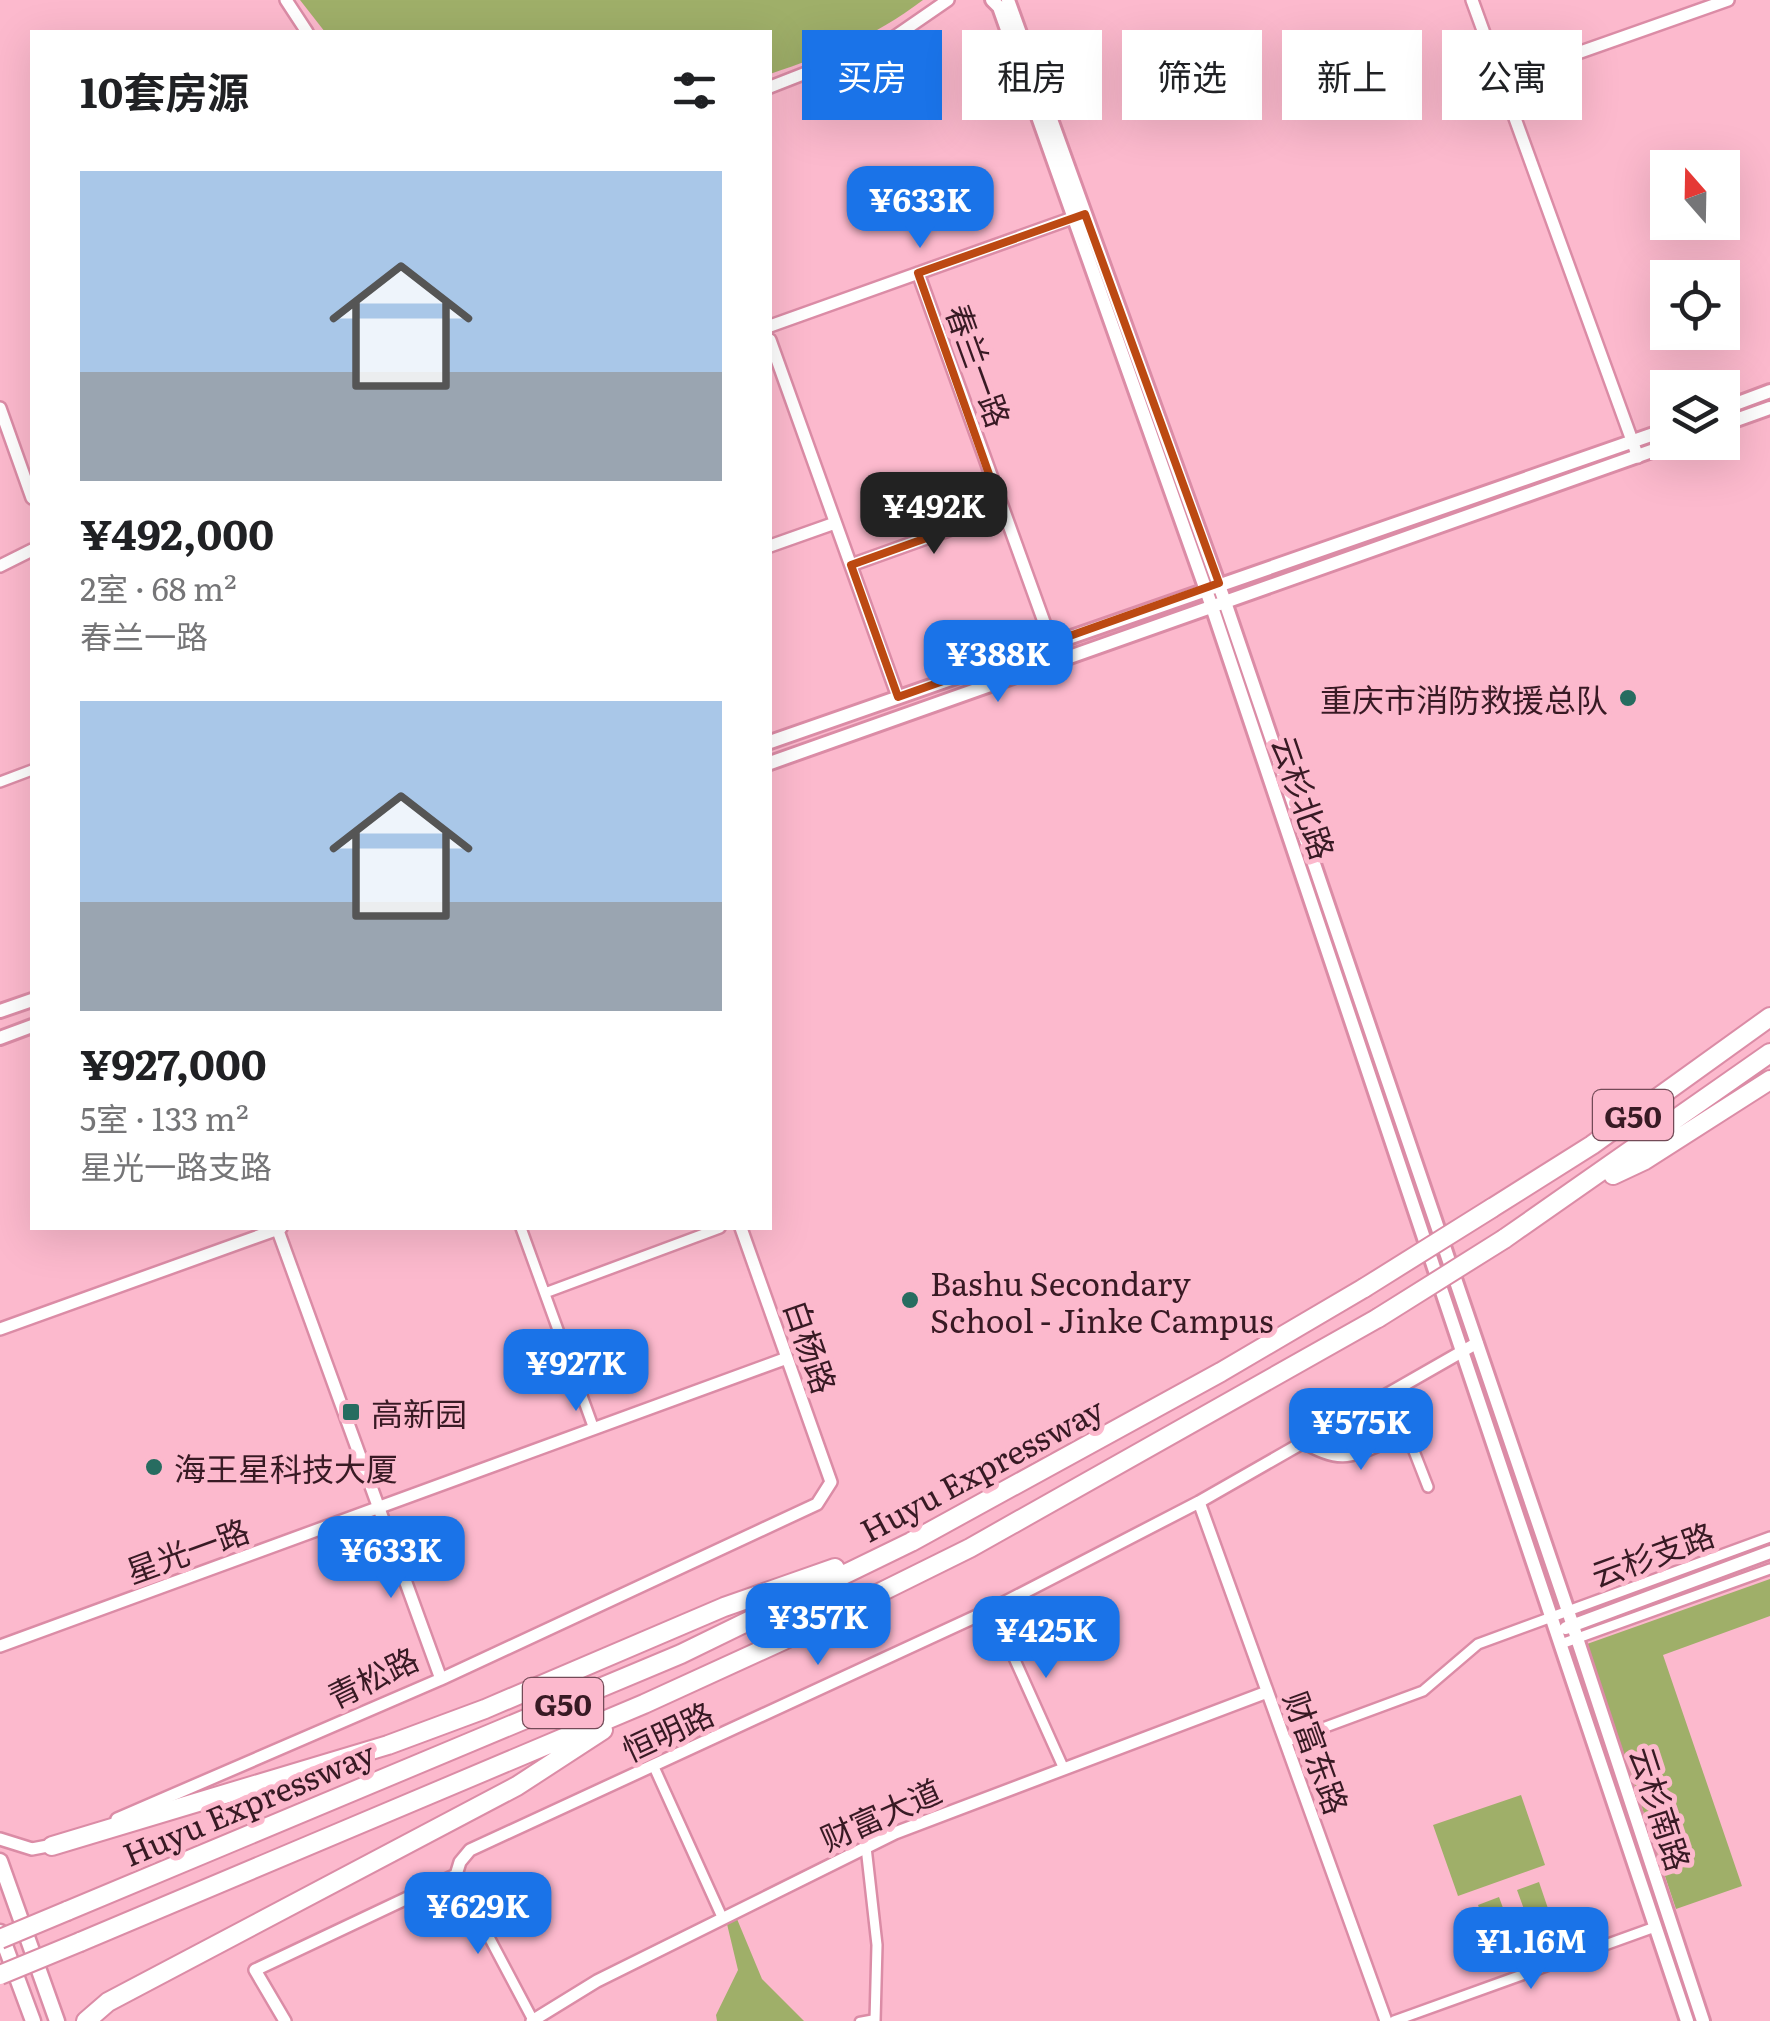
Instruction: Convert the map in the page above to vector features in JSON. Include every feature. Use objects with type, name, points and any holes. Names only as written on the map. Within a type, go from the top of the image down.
[{"type":"highway","name":"Huyu Expressway","points":[[0,1935],[67,1911],[681,1654],[911,1542],[1221,1372],[1364,1288],[1592,1145],[1770,1016]]},
{"type":"highway","name":"Huyu Expressway","points":[[0,1975],[644,1704],[970,1548],[1378,1318],[1576,1191],[1770,1053]]},
{"type":"highway","points":[[1576,1191],[1645,1160],[1770,1080]]},
{"type":"highway","points":[[52,1846],[388,1744],[485,1709],[724,1607],[911,1542]]},
{"type":"highway","points":[[86,2021],[108,2002],[516,1786],[644,1704]]},
{"type":"main road","name":"云杉北路","points":[[992,0],[999,8],[1079,216],[1219,605],[1573,1625]]},
{"type":"main road","name":"云杉北路","points":[[1008,0],[1079,216]]},
{"type":"main road","points":[[1740,402],[1770,391]]},
{"type":"main road","points":[[1740,419],[1770,408]]},
{"type":"main road","points":[[772,741],[1650,436]]},
{"type":"main road","points":[[772,763],[1650,452]]},
{"type":"main road","name":"云杉北路","points":[[1219,605],[1556,1630]]},
{"type":"main road","points":[[0,1011],[30,1001]]},
{"type":"main road","points":[[0,1038],[30,1027]]},
{"type":"main road","points":[[1556,1630],[1770,1552]]},
{"type":"main road","name":"云杉南路","points":[[1573,1625],[1703,2021]]},
{"type":"main road","name":"云杉南路","points":[[1556,1630],[1686,2021]]},
{"type":"main road","points":[[0,1861],[57,2021]]},
{"type":"main road","points":[[0,1935],[30,2018]]},
{"type":"street","points":[[286,0],[306,30]]},
{"type":"street","points":[[772,86],[890,40],[948,0]]},
{"type":"street","points":[[1472,0],[1483,30]]},
{"type":"street","points":[[1582,51],[1728,0]]},
{"type":"street","points":[[1516,120],[1638,457]]},
{"type":"street","points":[[772,325],[1079,216]]},
{"type":"street","name":"春兰一路","points":[[918,273],[1052,644]]},
{"type":"street","points":[[772,346],[898,697]]},
{"type":"street","points":[[0,408],[30,492]]},
{"type":"street","points":[[851,566],[1002,510]]},
{"type":"street","points":[[772,545],[835,523]]},
{"type":"street","points":[[0,566],[30,551]]},
{"type":"street","points":[[0,782],[30,771]]},
{"type":"street","points":[[0,1329],[272,1230]]},
{"type":"street","name":"青松路","points":[[0,1840],[32,1849],[52,1846],[441,1680],[279,1230]]},
{"type":"street","points":[[522,1230],[594,1429]]},
{"type":"street","points":[[545,1293],[715,1230]]},
{"type":"street","name":"白杨路","points":[[441,1680],[817,1504],[831,1482],[742,1230]]},
{"type":"street","name":"恒明路","points":[[285,2021],[255,1970],[456,1875],[470,1850],[992,1609],[1199,1502],[1478,1343]]},
{"type":"street","name":"星光一路","points":[[0,1646],[787,1358]]},
{"type":"street","points":[[1302,1442],[1327,1458],[1348,1457],[1396,1439],[1412,1446],[1428,1487]]},
{"type":"street","name":"财富东路","points":[[1199,1502],[1386,2021]]},
{"type":"street","name":"云杉支路","points":[[1573,1625],[1770,1537]]},
{"type":"street","name":"云杉支路","points":[[1573,1625],[1770,1569]]},
{"type":"street","points":[[992,1609],[1064,1769]]},
{"type":"street","points":[[1286,1742],[1423,1691],[1478,1644],[1556,1630]]},
{"type":"street","name":"财富大道","points":[[533,2020],[597,1981],[866,1847],[1267,1692]]},
{"type":"street","points":[[654,1767],[722,1917]]},
{"type":"street","points":[[859,2021],[875,2019],[877,1945],[866,1847]]},
{"type":"street","points":[[456,1875],[533,2020]]},
{"type":"street","points":[[1394,2021],[1655,1927]]},
{"type":"highlighted area","points":[[1085,214],[1219,583],[898,697],[851,565],[1002,511],[918,273]]},
{"type":"green space","points":[[300,0],[923,0],[876,30],[802,30],[802,62],[772,73],[772,30],[323,30]]},
{"type":"green space","points":[[1770,1579],[1770,1616],[1663,1655],[1742,1886],[1676,1909],[1587,1644]]},
{"type":"green space","points":[[1521,1795],[1545,1865],[1458,1896],[1433,1825]]},
{"type":"green space","points":[[1539,1882],[1557,1935],[1536,1942],[1517,1890]]},
{"type":"green space","points":[[1499,1897],[1518,1949],[1497,1957],[1478,1905]]},
{"type":"green space","points":[[737,1919],[762,1979],[804,2021],[717,2021],[716,2015],[738,1970],[727,1924]]},
{"type":"place","name":"重庆市消防救援总队","points":[[1628,698]]},
{"type":"place","name":"Bashu Secondary School - Jinke Campus","points":[[910,1300]]},
{"type":"place","name":"高新园","points":[[351,1412]]},
{"type":"place","name":"海王星科技大厦","points":[[154,1467]]}]
